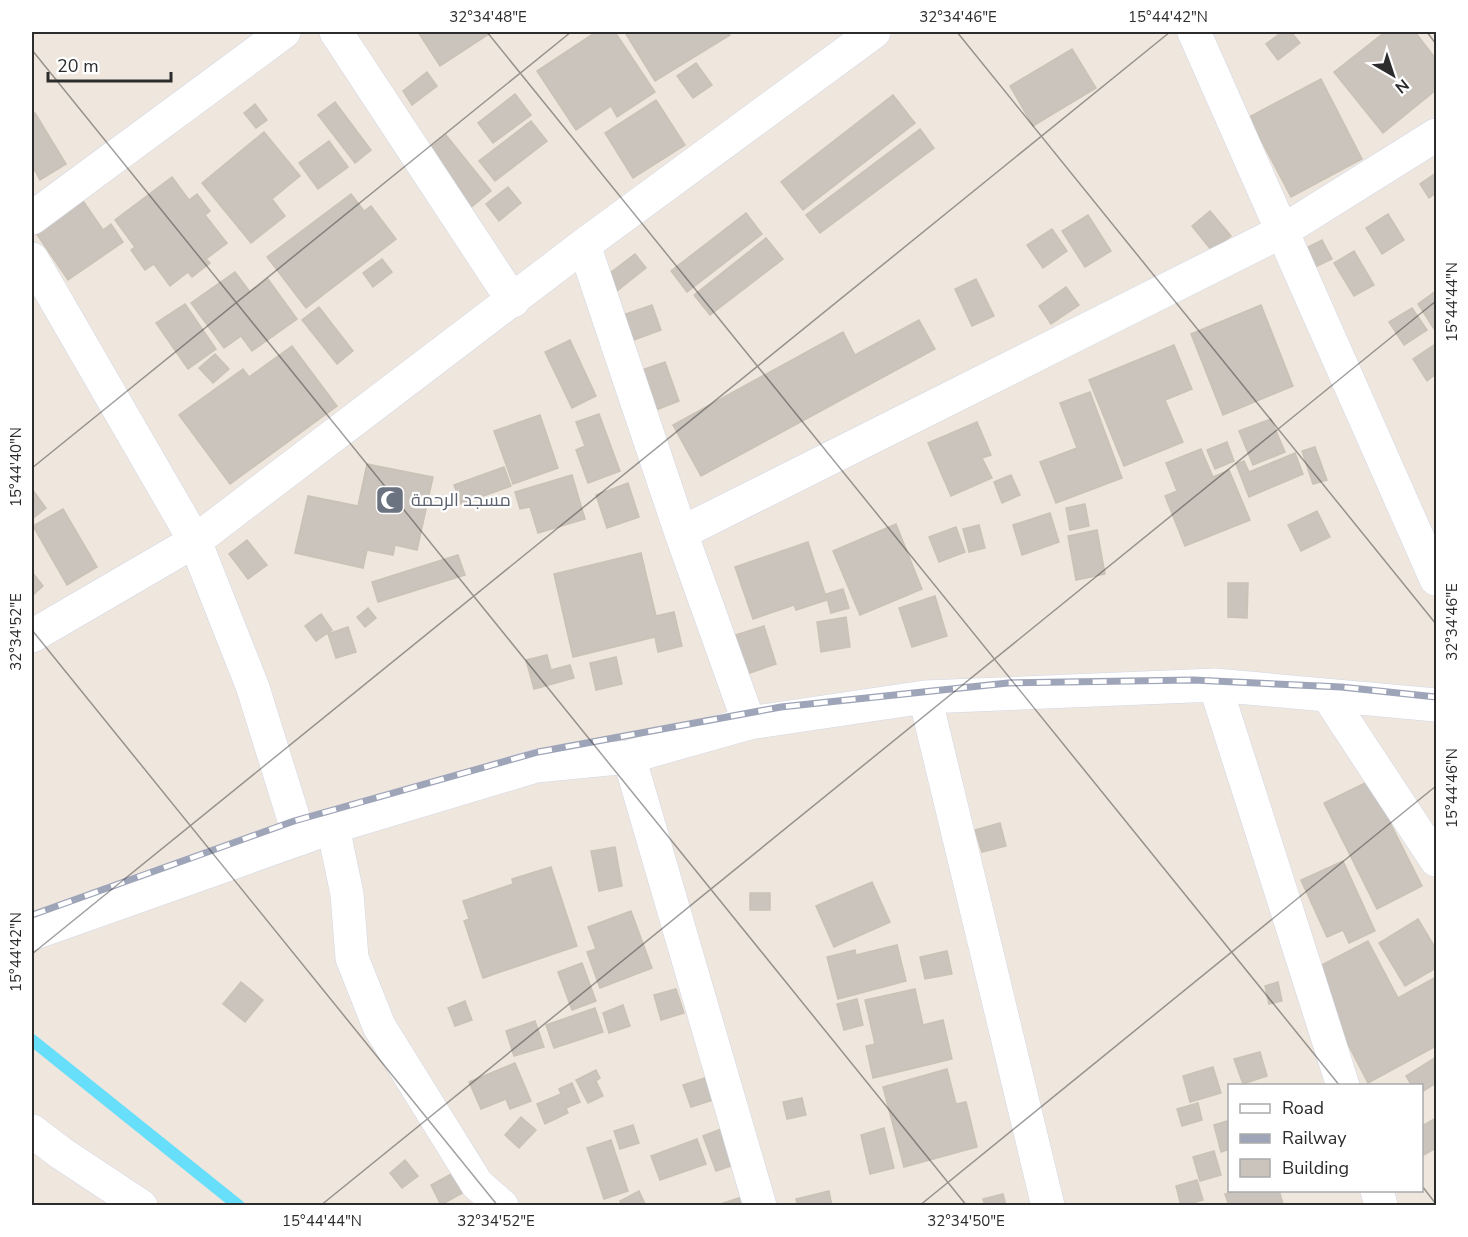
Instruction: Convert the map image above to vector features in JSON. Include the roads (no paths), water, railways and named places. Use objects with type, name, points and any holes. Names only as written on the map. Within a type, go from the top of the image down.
[{"type":"street","points":[[32,218],[284,32]]},
{"type":"street","points":[[336,32],[513,301]]},
{"type":"street","points":[[32,636],[195,541],[584,245],[874,32]]},
{"type":"street","points":[[1198,33],[1281,231],[1437,579]]},
{"type":"street","points":[[681,534],[1281,231],[1437,135]]},
{"type":"street","points":[[584,245],[681,534],[749,723]]},
{"type":"street","points":[[32,259],[195,541],[253,688],[300,839]]},
{"type":"street","points":[[36,928],[333,827],[537,766],[629,757],[749,723],[925,697],[1215,685],[1437,705]]},
{"type":"street","points":[[1215,685],[1342,1084]]},
{"type":"street","points":[[1328,696],[1437,860]]},
{"type":"street","points":[[925,697],[1048,1206]]},
{"type":"street","points":[[629,757],[760,1206]]},
{"type":"street","points":[[333,827],[347,894],[352,958],[379,1026],[477,1184],[502,1206]]},
{"type":"street","points":[[32,1131],[141,1206]]},
{"type":"waterway","points":[[32,1040],[239,1206]]},
{"type":"railway","points":[[32,915],[294,821],[538,752],[781,707],[1008,683],[1193,680],[1341,687],[1436,697]]},
{"type":"place","name":"مسجد الرحمة","points":[[390,500]]}]
